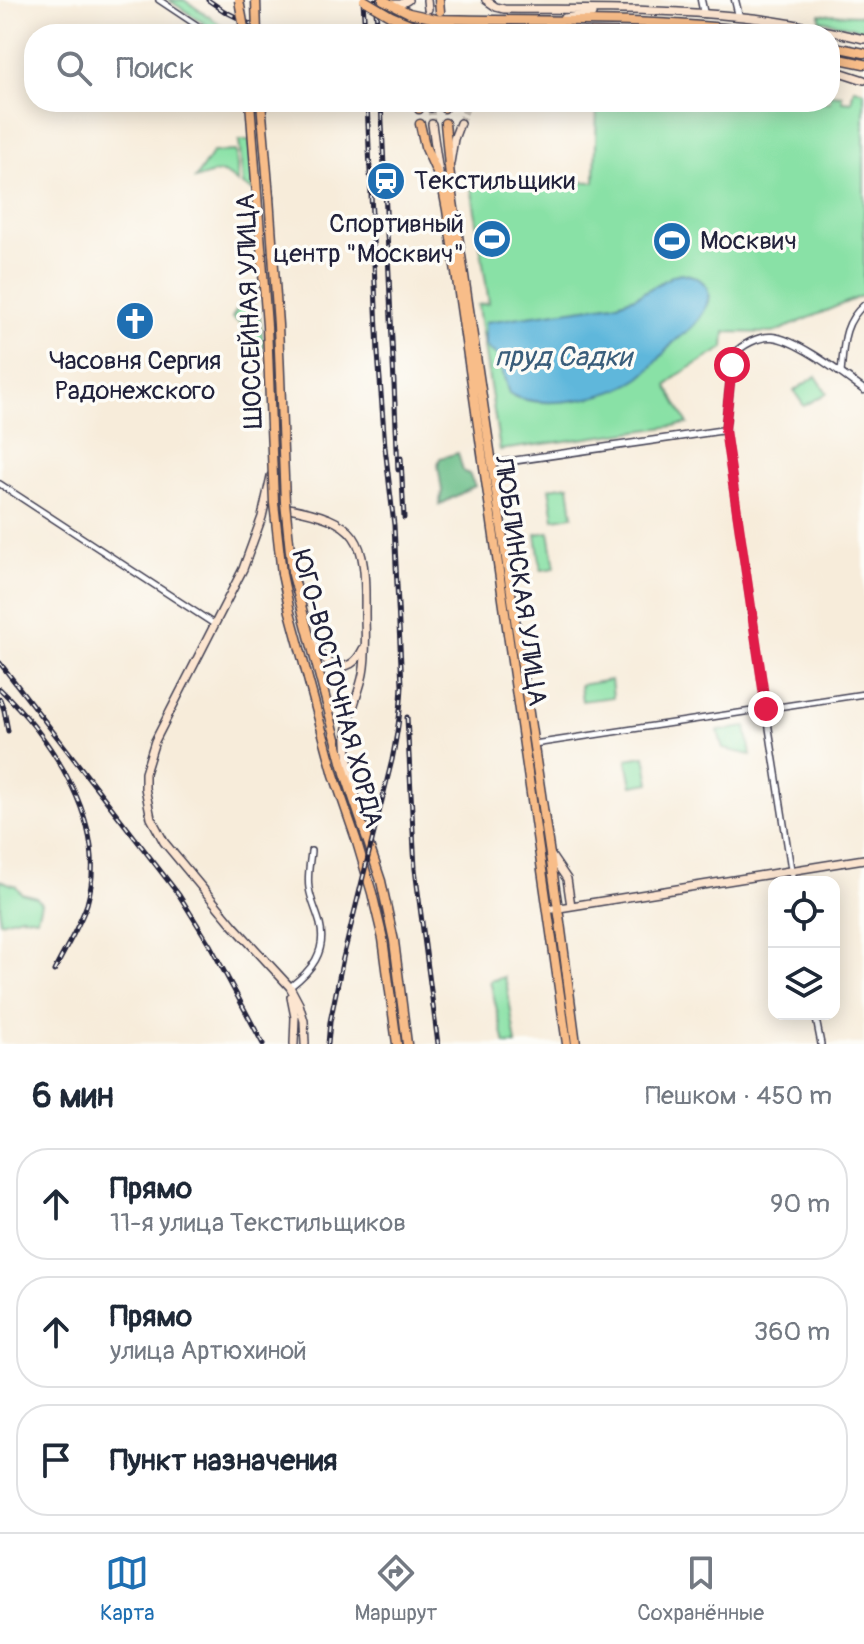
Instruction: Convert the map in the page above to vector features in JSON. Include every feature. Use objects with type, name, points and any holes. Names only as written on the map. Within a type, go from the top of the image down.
[{"type":"main road","points":[[242,0],[244,24]]},
{"type":"main road","points":[[255,0],[255,24]]},
{"type":"main road","points":[[255,0],[256,24]]},
{"type":"main road","points":[[364,0],[395,18],[414,24]]},
{"type":"main road","points":[[387,2],[401,4],[408,0]]},
{"type":"main road","points":[[427,0],[428,9]]},
{"type":"main road","points":[[439,0],[440,11]]},
{"type":"main road","points":[[486,0],[504,9],[704,14],[792,24]]},
{"type":"main road","points":[[387,2],[409,13],[436,19],[683,24]]},
{"type":"main road","points":[[541,21],[622,10]]},
{"type":"main road","points":[[395,18],[401,24]]},
{"type":"main road","points":[[840,34],[864,39]]},
{"type":"main road","points":[[840,48],[864,53]]},
{"type":"main road","points":[[840,59],[864,64]]},
{"type":"main road","points":[[840,74],[864,80]]},
{"type":"main road","name":"ЮГО-ВОСТОЧНАЯ ХОРДА","points":[[251,112],[267,326],[274,503],[282,574],[334,775],[372,893],[383,939],[397,1044]]},
{"type":"main road","name":"ЮГО-ВОСТОЧНАЯ ХОРДА","points":[[262,112],[278,325],[285,502],[292,571],[345,773],[381,881],[394,941],[407,1044]]},
{"type":"main road","name":"ШОССЕЙНАЯ УЛИЦА","points":[[262,112],[276,390],[275,440],[266,504],[243,569],[155,741],[145,773],[147,804],[164,842],[290,987]]},
{"type":"main road","name":"ЛЮБЛИНСКАЯ УЛИЦА","points":[[445,123],[567,1044]]},
{"type":"main road","points":[[449,169],[460,123]]},
{"type":"main road","points":[[420,124],[425,146],[442,184]]},
{"type":"main road","name":"ЛЮБЛИНСКАЯ УЛИЦА","points":[[432,124],[534,744],[576,1044]]},
{"type":"main road","points":[[266,504],[326,516],[339,523],[356,541],[365,564],[364,669],[347,732],[361,816]]},
{"type":"main road","points":[[302,615],[318,652],[333,665],[346,665],[357,659],[363,648],[364,635]]},
{"type":"main road","points":[[550,854],[567,879],[571,906]]},
{"type":"main road","points":[[547,909],[864,859]]},
{"type":"main road","points":[[290,987],[295,1017],[294,1044]]},
{"type":"main road","points":[[290,987],[304,1021],[305,1044]]},
{"type":"street","points":[[159,0],[195,24]]},
{"type":"street","points":[[701,0],[704,14]]},
{"type":"street","points":[[735,0],[739,16]]},
{"type":"street","points":[[841,374],[848,325],[864,305]]},
{"type":"street","points":[[792,876],[725,430],[733,355],[754,340],[767,337],[778,339],[813,356],[864,390]]},
{"type":"street","points":[[488,465],[725,430]]},
{"type":"street","points":[[0,484],[214,624]]},
{"type":"street","points":[[534,744],[864,694]]},
{"type":"street","points":[[290,987],[313,966],[323,939],[308,879],[311,851]]},
{"type":"street","points":[[816,1020],[821,1044]]},
{"type":"green space","points":[[169,0],[184,0],[220,24],[205,24]]},
{"type":"green space","points":[[820,14],[864,15],[864,30],[840,24],[820,20]]},
{"type":"green space","name":"Москвич","points":[[854,88],[864,91],[864,295],[773,333],[725,332],[724,348],[678,375],[667,386],[688,424],[500,450],[479,315],[478,305],[489,303],[471,185],[509,180],[595,182],[597,112],[840,112],[840,95],[842,101],[851,102]]},
{"type":"green space","points":[[239,140],[250,140],[253,191],[243,185]]},
{"type":"green space","points":[[236,151],[238,183],[221,173],[195,179],[213,152]]},
{"type":"green space","points":[[243,299],[259,310],[264,348],[255,348],[252,330],[232,318]]},
{"type":"green space","points":[[816,376],[827,393],[804,406],[794,391]]},
{"type":"green space","points":[[458,453],[463,471],[469,474],[475,486],[439,505],[442,491],[440,458]]},
{"type":"green space","points":[[569,485],[573,516],[554,519],[549,488]]},
{"type":"green space","points":[[549,532],[555,568],[541,570],[536,534]]},
{"type":"green space","points":[[611,680],[613,697],[582,701],[580,685]]},
{"type":"green space","points":[[746,727],[751,755],[723,749],[718,731]]},
{"type":"green space","points":[[645,756],[650,783],[632,786],[627,759]]},
{"type":"green space","points":[[0,880],[16,886],[21,893],[36,897],[41,903],[37,918],[21,916],[0,922]]},
{"type":"green space","points":[[504,977],[516,1044],[505,1044],[490,981]]},
{"type":"water","name":"пруд Садки","points":[[681,273],[693,276],[706,286],[708,301],[705,309],[693,326],[640,378],[611,392],[575,400],[539,402],[509,394],[499,360],[485,343],[485,322],[614,304],[635,297]]},
{"type":"tunnel","points":[[431,112],[432,124]]},
{"type":"tunnel","points":[[460,123],[465,112]]},
{"type":"railway","points":[[208,0],[250,24]]},
{"type":"railway","points":[[363,0],[364,24]]},
{"type":"railway","points":[[375,0],[377,24]]},
{"type":"railway","points":[[328,1044],[343,958],[392,760],[402,685],[394,525],[378,353],[367,112]]},
{"type":"railway","points":[[381,112],[398,470]]},
{"type":"railway","points":[[401,458],[404,518]]},
{"type":"railway","points":[[0,663],[179,895],[210,945],[263,1044]]},
{"type":"railway","points":[[0,689],[39,733],[57,759],[84,815],[91,845],[92,874],[87,904],[54,971]]},
{"type":"railway","points":[[0,699],[8,731]]},
{"type":"railway","points":[[407,717],[415,869],[438,1044]]},
{"type":"place","name":"Текстильщики","points":[[386,181]]},
{"type":"place","name":"Спортивный центр \"Москвич\"","points":[[492,239]]},
{"type":"place","name":"Москвич","points":[[672,241]]},
{"type":"place","name":"Часовня Сергия Радонежского","points":[[135,321]]},
{"type":"route","points":[[732,365],[725,430],[766,709]]}]
